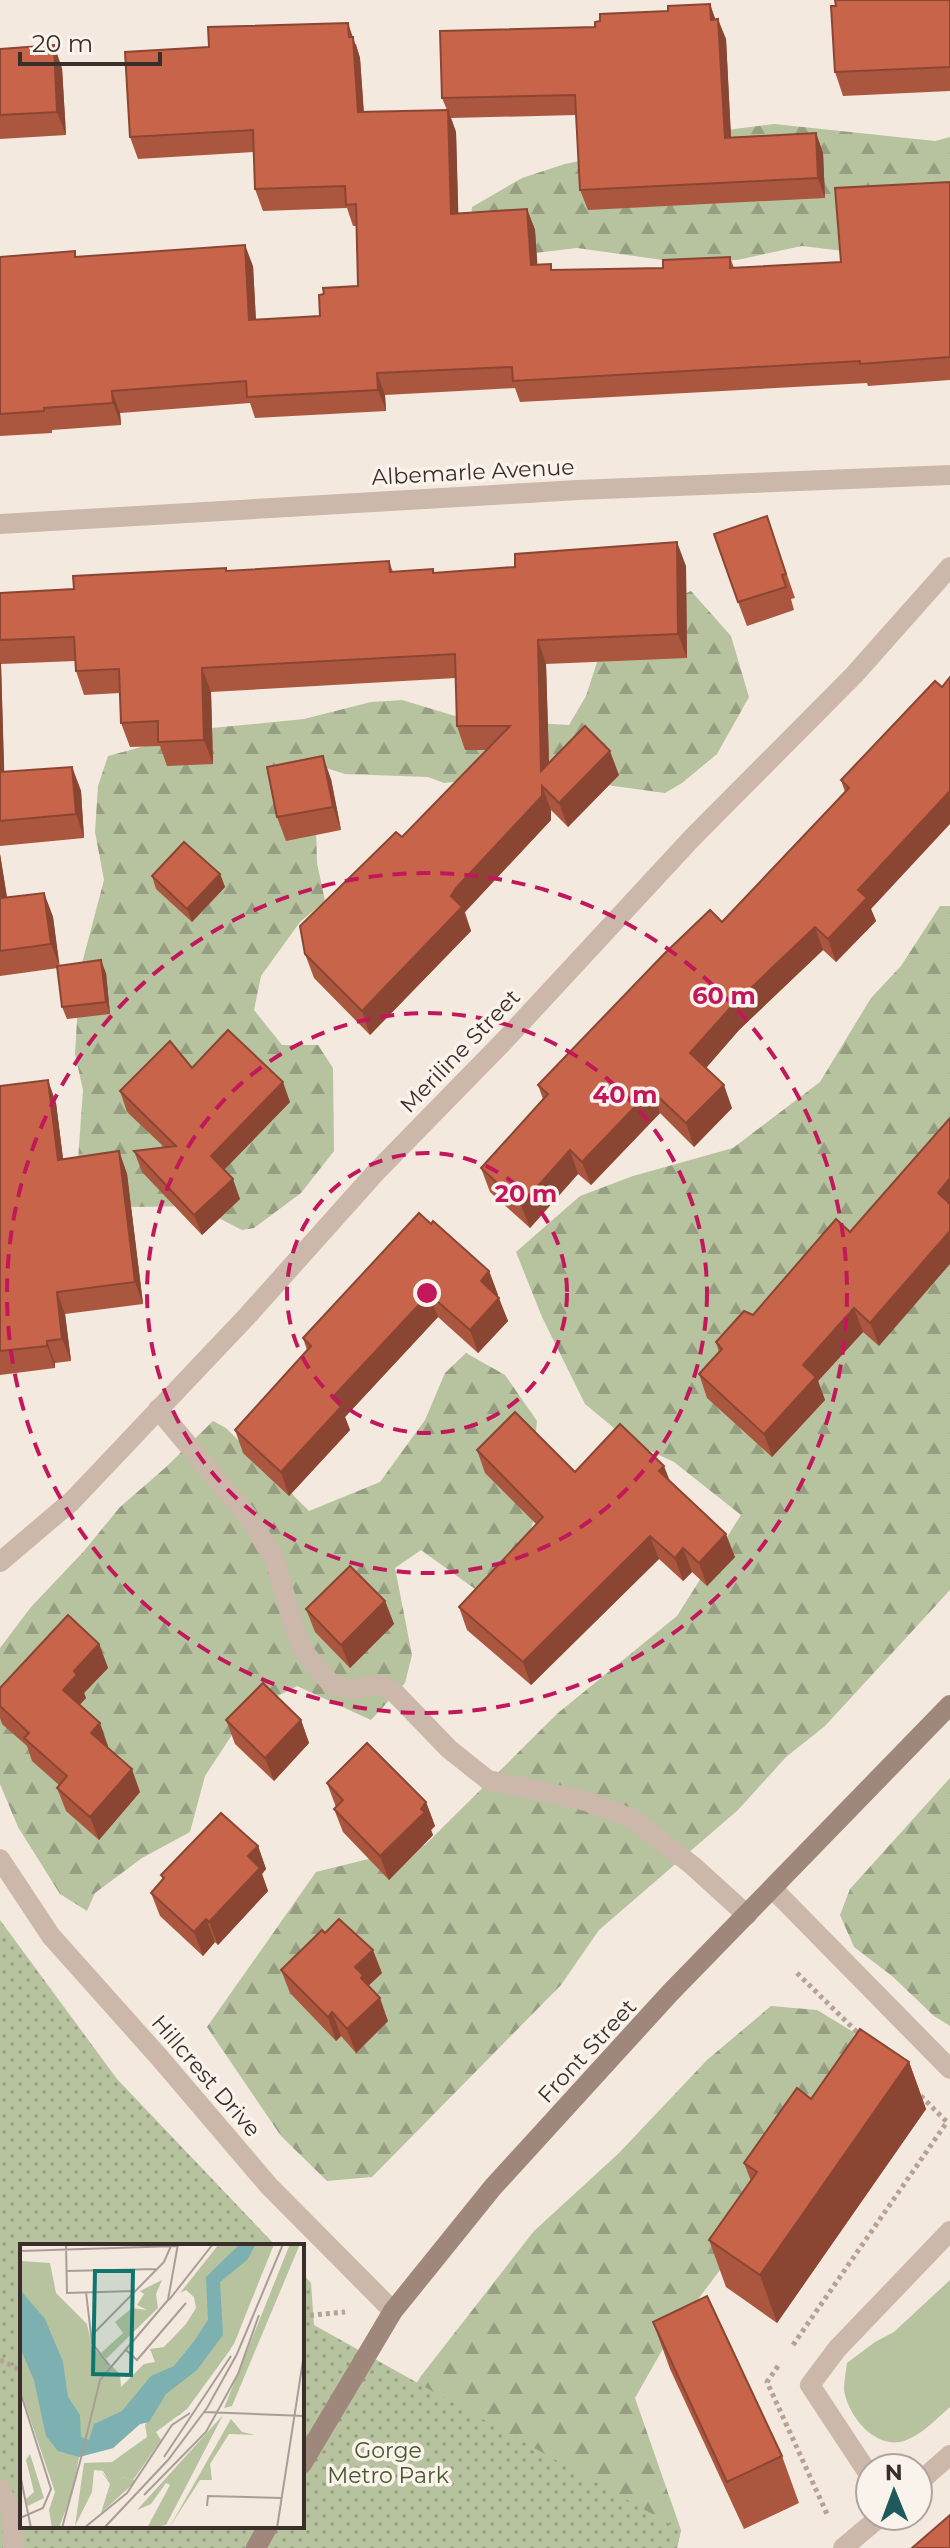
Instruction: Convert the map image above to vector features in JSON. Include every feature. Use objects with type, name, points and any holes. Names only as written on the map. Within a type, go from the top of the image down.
[{"type":"main road","name":"Front Street","points":[[304,2461],[393,2311],[493,2187],[593,2076],[883,1771],[950,1705]]},
{"type":"main road","points":[[256,2548],[267,2528]]},
{"type":"street","name":"Albemarle Avenue","points":[[0,524],[578,490],[950,475]]},
{"type":"street","name":"Meriline Street","points":[[0,1562],[72,1501],[376,1172],[504,1041],[692,838],[854,675],[950,567]]},
{"type":"street","points":[[158,1409],[248,1517],[268,1547],[274,1557],[304,1652],[332,1685],[350,1689],[381,1685],[395,1693],[449,1749],[488,1780],[586,1801],[635,1820],[693,1866],[747,1915]]},
{"type":"street","name":"Hillcrest Drive","points":[[0,1859],[51,1936],[269,2186],[393,2311]]},
{"type":"street","points":[[773,1889],[950,2069]]},
{"type":"street","points":[[854,2452],[810,2385],[837,2349],[950,2231]]},
{"type":"street","points":[[934,2469],[950,2455]]},
{"type":"street","points":[[0,2489],[12,2513],[13,2548]]},
{"type":"street","points":[[843,2548],[862,2532]]},
{"type":"path","points":[[797,1973],[872,2047]]},
{"type":"path","points":[[830,2520],[767,2382],[947,2122],[915,2090]]},
{"type":"path","points":[[0,2360],[20,2370]]},
{"type":"green space","points":[[774,124],[935,141],[950,137],[950,280],[893,257],[802,246],[737,260],[670,261],[577,248],[467,261],[472,207],[522,178],[565,164],[727,130]]},
{"type":"green space","points":[[691,591],[731,636],[749,697],[717,754],[665,793],[526,774],[444,783],[428,777],[345,774],[314,764],[317,863],[325,901],[300,922],[261,976],[254,1010],[282,1045],[318,1045],[333,1068],[334,1151],[301,1193],[254,1228],[242,1230],[195,1206],[130,1207],[78,1160],[83,1090],[75,1054],[80,971],[104,880],[95,832],[98,786],[108,756],[212,728],[304,719],[371,702],[402,700],[465,719],[569,725],[586,696],[609,625]]},
{"type":"green space","points":[[940,906],[950,906],[950,1590],[825,1726],[786,1757],[738,1810],[599,1930],[561,1985],[372,2177],[327,2181],[281,2136],[207,2027],[316,1872],[425,1845],[558,1713],[677,1616],[741,1515],[674,1462],[631,1442],[585,1404],[542,1317],[516,1252],[580,1196],[633,1176],[733,1148],[820,1082],[871,998],[901,966]]},
{"type":"green space","points":[[466,1353],[505,1375],[537,1421],[533,1463],[537,1509],[521,1563],[475,1589],[421,1550],[395,1568],[412,1655],[405,1683],[371,1720],[297,1686],[247,1712],[205,1776],[190,1832],[142,1858],[95,1893],[87,1911],[60,1894],[18,1827],[0,1784],[0,1648],[31,1607],[120,1507],[213,1421],[226,1428],[309,1511],[380,1482],[425,1420],[445,1373]]},
{"type":"green space","points":[[950,1778],[950,2026],[934,2016],[892,1976],[854,1947],[840,1915],[850,1889]]},
{"type":"green space","name":"Gorge Metro Park","points":[[0,1920],[117,2079],[274,2244],[20,2244],[20,2528],[304,2528],[304,2275],[311,2283],[314,2325],[681,2530],[677,2548],[0,2548]]},
{"type":"green space","points":[[771,2006],[817,2010],[855,2033],[753,2226],[669,2338],[635,2398],[681,2530],[677,2548],[316,2548],[327,2524],[421,2376],[534,2231],[619,2153],[707,2060]]},
{"type":"green space","points":[[950,2280],[950,2407],[911,2438],[893,2442],[883,2440],[864,2428],[846,2399],[847,2363],[894,2332]]},
{"type":"building","points":[[835,0],[950,0],[950,67],[835,72],[831,6],[836,6]]},
{"type":"building","points":[[710,4],[711,20],[718,19],[725,138],[816,133],[818,178],[580,190],[575,95],[442,98],[440,31],[595,27],[595,22],[600,21],[600,14],[668,11],[668,6]]},
{"type":"building","points":[[348,23],[349,37],[353,37],[358,112],[448,110],[451,214],[527,209],[531,265],[551,264],[551,270],[663,268],[663,260],[730,257],[730,268],[841,262],[835,188],[950,182],[950,357],[513,381],[512,367],[377,373],[378,390],[247,397],[246,381],[112,391],[113,403],[0,414],[0,257],[75,251],[75,257],[245,245],[249,320],[320,316],[319,295],[324,294],[323,288],[358,286],[356,204],[346,205],[345,186],[255,189],[253,130],[130,137],[125,52],[209,47],[208,27]]},
{"type":"building","points":[[54,45],[57,112],[0,115],[0,49]]},
{"type":"building","points":[[767,516],[786,574],[782,575],[786,587],[738,602],[714,534]]},
{"type":"building","points":[[677,542],[678,634],[538,640],[541,771],[585,726],[610,751],[559,803],[542,786],[542,796],[456,888],[451,896],[462,907],[362,1011],[305,954],[300,926],[396,832],[402,837],[510,726],[457,726],[455,654],[202,668],[204,740],[158,742],[158,721],[121,723],[119,669],[76,671],[74,637],[0,640],[0,593],[74,589],[73,576],[389,561],[390,572],[433,569],[433,573],[515,567],[515,554]]},
{"type":"building","points":[[950,677],[950,791],[858,890],[867,898],[828,939],[815,927],[731,1007],[690,1053],[724,1085],[686,1123],[651,1090],[582,1162],[570,1150],[521,1205],[481,1168],[548,1094],[538,1085],[710,910],[722,922],[849,788],[841,780],[935,681],[942,687]]},
{"type":"building","points":[[323,756],[333,807],[277,817],[267,767]]},
{"type":"building","points":[[72,767],[76,814],[0,821],[0,772]]},
{"type":"building","points":[[184,842],[220,874],[187,909],[152,876]]},
{"type":"building","points":[[0,886],[2,898],[44,893],[51,944],[0,951]]},
{"type":"building","points":[[101,960],[106,1002],[62,1007],[57,966]]},
{"type":"building","points":[[228,1030],[283,1082],[211,1156],[233,1179],[194,1215],[134,1151],[176,1146],[120,1091],[170,1041],[192,1068]]},
{"type":"building","points":[[48,1080],[58,1160],[119,1151],[135,1282],[57,1292],[62,1339],[47,1341],[47,1346],[0,1351],[0,1086]]},
{"type":"building","points":[[950,1118],[950,1178],[938,1193],[950,1204],[950,1231],[870,1323],[854,1308],[803,1365],[816,1377],[764,1434],[699,1374],[722,1349],[716,1342],[744,1311],[753,1315],[836,1219],[850,1232]]},
{"type":"building","points":[[419,1213],[431,1224],[433,1221],[489,1271],[481,1281],[499,1298],[470,1330],[429,1294],[332,1398],[341,1407],[281,1472],[235,1430],[311,1346],[303,1338]]},
{"type":"building","points":[[515,1412],[575,1472],[620,1424],[664,1466],[659,1471],[726,1534],[699,1563],[683,1548],[675,1558],[650,1536],[523,1662],[459,1607],[543,1517],[477,1450]]},
{"type":"building","points":[[350,1566],[385,1601],[341,1645],[306,1609]]},
{"type":"building","points":[[68,1615],[99,1644],[74,1671],[77,1675],[63,1690],[100,1723],[91,1733],[132,1769],[90,1817],[57,1788],[67,1776],[24,1738],[29,1733],[0,1706],[0,1688]]},
{"type":"building","points":[[263,1683],[301,1720],[265,1758],[226,1720]]},
{"type":"building","points":[[367,1743],[426,1802],[421,1809],[425,1812],[380,1856],[334,1809],[343,1800],[327,1783]]},
{"type":"building","points":[[221,1813],[258,1846],[248,1856],[260,1868],[209,1922],[206,1919],[194,1932],[151,1893],[164,1878],[161,1875]]},
{"type":"building","points":[[339,1919],[373,1950],[355,1967],[380,1998],[347,2029],[332,2012],[328,2017],[281,1970],[322,1930],[325,1933]]},
{"type":"building","points":[[860,2029],[909,2062],[760,2275],[709,2240],[757,2172],[744,2163],[797,2088],[811,2099]]},
{"type":"building","points":[[707,2296],[782,2456],[727,2482],[653,2322]]},
{"type":"building","points":[[950,2515],[950,2548],[912,2548],[934,2532]]}]
